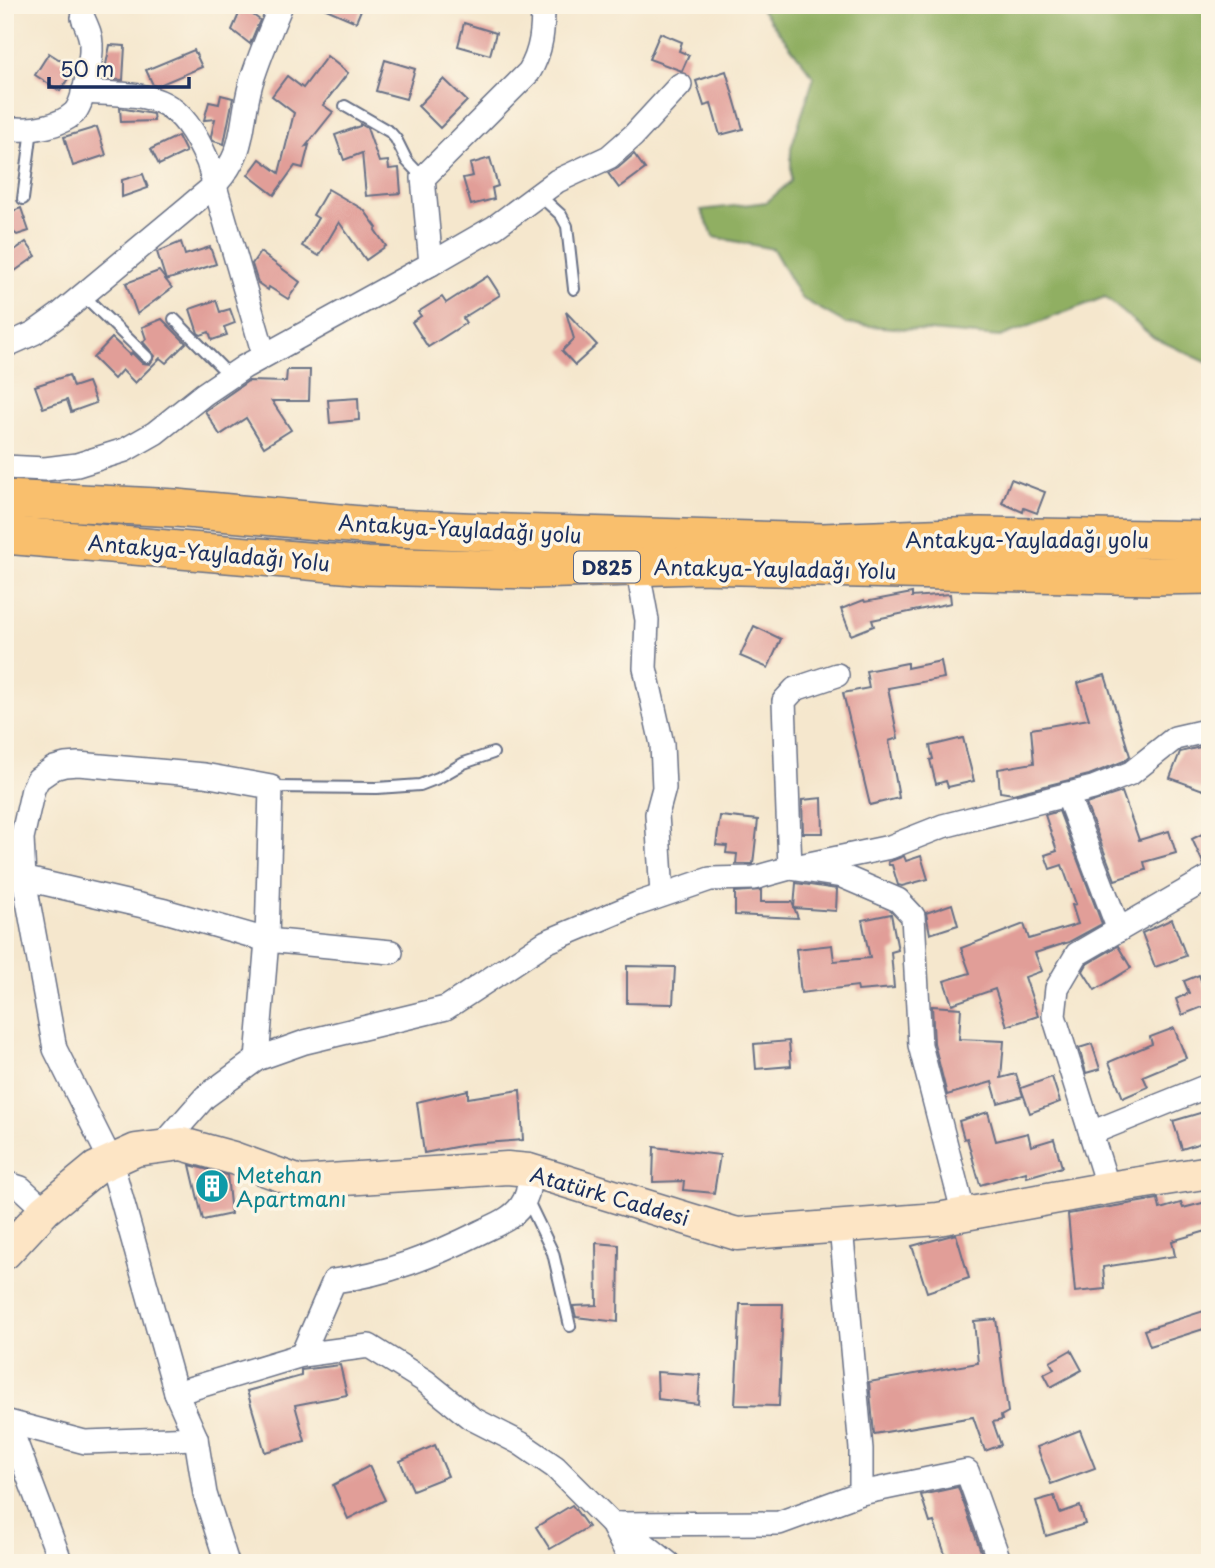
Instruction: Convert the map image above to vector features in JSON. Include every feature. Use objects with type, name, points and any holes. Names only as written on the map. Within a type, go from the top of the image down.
[{"type":"highway","name":"Antakya-Yayladağı yolu","points":[[5,499],[176,508],[393,528],[509,533],[823,542],[980,536],[1210,540]]},
{"type":"highway","name":"Antakya-Yayladağı Yolu","points":[[5,534],[366,566],[533,570],[697,565],[1153,576],[1210,575]]},
{"type":"main road","name":"Atatürk Caddesi","points":[[5,1253],[45,1210],[96,1168],[136,1150],[182,1144],[233,1158],[300,1182],[507,1168],[528,1184],[737,1234],[938,1219],[1210,1172]]},
{"type":"street","points":[[5,346],[45,326],[215,185],[236,155],[253,79],[281,5]]},
{"type":"street","points":[[431,264],[423,178],[529,72],[541,43],[544,5]]},
{"type":"street","points":[[24,128],[52,124],[72,114],[78,107],[92,47],[83,18]]},
{"type":"street","points":[[5,467],[45,469],[77,465],[125,450],[155,433],[204,394],[264,355],[495,227],[565,177],[609,157],[633,136],[680,85]]},
{"type":"street","points":[[83,92],[150,97],[169,106],[196,138],[208,162],[264,355]]},
{"type":"street","points":[[637,566],[647,620],[645,668],[662,744],[664,788],[657,814],[662,895]]},
{"type":"street","points":[[790,868],[783,701],[795,689],[837,675]]},
{"type":"street","points":[[161,1147],[205,1097],[257,1059],[305,1042],[446,1008],[546,942],[662,895],[710,879],[754,878],[890,847],[943,826],[1093,788],[1131,773],[1175,738],[1210,730]]},
{"type":"street","points":[[227,1563],[205,1494],[196,1437],[176,1393],[111,1161],[55,1049],[14,876],[33,789],[38,779],[54,768],[78,764],[204,775],[271,787],[267,940],[257,1059]]},
{"type":"street","points":[[1067,794],[1119,930]]},
{"type":"street","points":[[790,868],[842,876],[898,900],[913,916],[920,1045],[964,1215]]},
{"type":"street","points":[[14,876],[165,911],[267,940],[391,952]]},
{"type":"street","points":[[1108,1188],[1054,1016],[1057,988],[1077,954],[1210,877]]},
{"type":"street","points":[[1091,1133],[1210,1085]]},
{"type":"street","points":[[5,1183],[21,1188],[45,1210]]},
{"type":"street","points":[[302,1355],[334,1281],[379,1273],[434,1255],[509,1218],[522,1205],[528,1184]]},
{"type":"street","points":[[841,1227],[861,1449],[862,1493]]},
{"type":"street","points":[[176,1393],[302,1355],[369,1346],[425,1381],[471,1418],[520,1443],[555,1467],[616,1524],[668,1563]]},
{"type":"street","points":[[6,1422],[85,1442],[196,1437]]},
{"type":"street","points":[[6,1422],[61,1563]]},
{"type":"street","points":[[616,1524],[779,1523],[862,1493],[967,1471],[1000,1563]]},
{"type":"street","points":[[616,1524],[632,1563]]},
{"type":"lane","points":[[345,106],[390,132],[407,161],[423,178]]},
{"type":"lane","points":[[23,199],[24,128]]},
{"type":"lane","points":[[538,194],[561,215],[567,226],[574,289]]},
{"type":"lane","points":[[83,295],[147,357]]},
{"type":"lane","points":[[174,319],[230,376]]},
{"type":"lane","points":[[271,787],[377,788],[420,785],[478,757],[493,753]]},
{"type":"lane","points":[[528,1184],[553,1253],[570,1326]]},
{"type":"green space","points":[[758,5],[1210,5],[1210,364],[1154,338],[1105,297],[1000,337],[847,324],[801,298],[773,249],[714,237],[701,210],[767,202],[791,181],[791,148],[814,77]]},
{"type":"building","points":[[317,5],[363,5],[356,22]]},
{"type":"building","points":[[242,7],[260,20],[250,44],[232,30]]},
{"type":"building","points":[[464,23],[496,33],[490,55],[458,46]]},
{"type":"building","points":[[660,33],[682,42],[679,51],[689,55],[682,71],[649,59]]},
{"type":"building","points":[[110,45],[125,46],[123,80],[103,79]]},
{"type":"building","points":[[194,50],[202,67],[157,86],[153,85],[146,70]]},
{"type":"building","points":[[49,53],[74,69],[60,91],[35,75]]},
{"type":"building","points":[[327,56],[348,73],[323,105],[333,112],[306,146],[309,145],[303,168],[295,166],[274,195],[248,175],[260,159],[279,173],[294,113],[272,96],[287,76],[303,88]]},
{"type":"building","points":[[385,60],[415,69],[406,99],[376,91]]},
{"type":"building","points":[[726,71],[743,129],[720,135],[711,104],[704,106],[696,81]]},
{"type":"building","points":[[444,79],[467,101],[440,128],[418,106]]},
{"type":"building","points":[[221,95],[233,98],[224,144],[213,141],[211,136],[215,119],[204,120],[209,102],[219,104]]},
{"type":"building","points":[[120,108],[153,114],[154,121],[121,122]]},
{"type":"building","points":[[360,124],[367,128],[379,162],[388,161],[389,169],[399,168],[401,193],[366,196],[362,153],[344,160],[335,135]]},
{"type":"building","points":[[97,127],[106,155],[73,166],[64,137]]},
{"type":"building","points":[[178,136],[186,152],[159,165],[151,149]]},
{"type":"building","points":[[634,154],[645,169],[619,188],[608,173]]},
{"type":"building","points":[[490,158],[498,186],[492,188],[494,199],[471,205],[463,178],[473,176],[470,164]]},
{"type":"building","points":[[143,174],[148,188],[122,197],[122,180]]},
{"type":"building","points":[[328,189],[364,210],[386,246],[366,260],[339,222],[319,256],[302,246],[318,218],[313,215]]},
{"type":"building","points":[[21,208],[29,231],[17,235],[5,225],[5,214]]},
{"type":"building","points":[[26,242],[36,256],[5,278],[5,257]]},
{"type":"building","points":[[181,242],[185,255],[210,247],[216,264],[166,280],[157,252]]},
{"type":"building","points":[[260,252],[300,282],[288,299],[258,283],[252,264]]},
{"type":"building","points":[[159,271],[172,288],[137,314],[126,283]]},
{"type":"building","points":[[488,276],[500,295],[463,318],[466,323],[428,347],[412,322],[421,316],[418,312],[442,297],[446,303]]},
{"type":"building","points":[[216,300],[220,312],[230,309],[235,323],[224,327],[227,335],[212,340],[209,332],[201,335],[198,333],[190,309]]},
{"type":"building","points":[[566,312],[597,345],[575,365],[562,351],[574,339]]},
{"type":"building","points":[[162,319],[186,343],[166,363],[160,358],[135,383],[122,370],[114,379],[93,358],[112,338],[130,355],[132,353],[142,363],[150,364],[155,356],[143,342],[146,339],[142,327]]},
{"type":"building","points":[[287,370],[310,370],[309,401],[272,401],[291,430],[264,447],[246,418],[220,435],[205,411],[248,381],[286,382]]},
{"type":"building","points":[[69,375],[73,387],[88,382],[96,403],[71,412],[67,400],[43,408],[35,386]]},
{"type":"building","points":[[358,398],[359,420],[330,423],[328,400]]},
{"type":"building","points":[[1011,479],[1045,492],[1037,513],[1024,508],[1023,512],[1002,503]]},
{"type":"building","points":[[912,593],[912,597],[950,594],[951,603],[872,620],[874,626],[851,635],[841,609],[864,600],[865,602]]},
{"type":"building","points":[[754,626],[781,639],[768,668],[740,656]]},
{"type":"building","points":[[941,661],[944,678],[888,688],[898,738],[889,741],[899,798],[870,805],[843,693],[869,688],[866,671],[907,663],[907,668]]},
{"type":"building","points":[[1105,675],[1130,756],[1089,775],[1013,794],[1000,792],[998,769],[1034,763],[1031,729],[1089,719],[1078,683]]},
{"type":"building","points":[[963,738],[974,781],[948,787],[946,781],[936,784],[930,760],[933,759],[930,746]]},
{"type":"building","points":[[1200,747],[1210,750],[1210,775],[1203,790],[1170,778],[1180,752]]},
{"type":"building","points":[[1122,792],[1139,840],[1169,831],[1176,853],[1144,862],[1146,870],[1115,880],[1086,804]]},
{"type":"building","points":[[822,798],[823,833],[803,833],[802,800]]},
{"type":"building","points":[[1059,811],[1102,924],[1069,942],[1035,953],[1042,971],[1025,977],[1038,1016],[1007,1026],[995,989],[952,1004],[944,981],[970,973],[961,948],[1024,924],[1029,939],[1078,924],[1072,905],[1076,904],[1062,865],[1050,869],[1045,855],[1057,851],[1045,815]]},
{"type":"building","points":[[720,816],[758,820],[753,864],[736,864],[737,854],[726,853],[727,846],[716,845]]},
{"type":"building","points":[[1210,830],[1210,863],[1204,865],[1192,839]]},
{"type":"building","points":[[904,856],[906,861],[921,856],[928,879],[898,885],[892,865],[888,862]]},
{"type":"building","points":[[796,883],[837,889],[836,911],[794,908]]},
{"type":"building","points":[[761,890],[761,902],[792,902],[798,918],[735,915],[735,892]]},
{"type":"building","points":[[952,904],[958,925],[930,934],[926,913]]},
{"type":"building","points":[[891,914],[898,950],[891,952],[894,988],[858,991],[857,986],[801,993],[796,949],[832,945],[834,961],[870,958],[862,920]]},
{"type":"building","points":[[1172,919],[1186,956],[1155,967],[1142,933]]},
{"type":"building","points":[[1118,946],[1131,968],[1095,990],[1083,971],[1087,964]]},
{"type":"building","points":[[627,966],[675,967],[673,1004],[627,1003]]},
{"type":"building","points":[[1199,975],[1210,1004],[1182,1015],[1176,999],[1189,993],[1184,981]]},
{"type":"building","points":[[932,1006],[961,1008],[959,1039],[1004,1041],[1001,1078],[1016,1074],[1023,1096],[998,1103],[992,1082],[947,1095],[934,1043]]},
{"type":"building","points":[[1174,1028],[1186,1058],[1143,1076],[1148,1087],[1123,1098],[1109,1062],[1152,1044],[1150,1037]]},
{"type":"building","points":[[789,1041],[791,1066],[756,1069],[754,1044]]},
{"type":"building","points":[[1092,1044],[1100,1069],[1086,1073],[1079,1048]]},
{"type":"building","points":[[1052,1077],[1060,1102],[1030,1113],[1021,1088]]},
{"type":"building","points":[[468,1090],[468,1098],[520,1090],[523,1140],[471,1144],[424,1153],[417,1102]]},
{"type":"building","points":[[1210,1110],[1210,1140],[1182,1149],[1173,1121]]},
{"type":"building","points":[[988,1112],[996,1141],[1028,1133],[1031,1146],[1054,1139],[1062,1167],[1027,1177],[1026,1172],[980,1185],[967,1138],[964,1139],[959,1121]]},
{"type":"building","points":[[654,1147],[720,1155],[714,1193],[683,1190],[684,1181],[653,1182]]},
{"type":"building","name":"Metehan Apartmanı","points":[[190,1165],[227,1175],[231,1214],[203,1220]]},
{"type":"building","points":[[1158,1199],[1160,1209],[1181,1203],[1183,1208],[1210,1201],[1210,1230],[1172,1241],[1175,1256],[1103,1267],[1105,1289],[1075,1292],[1068,1214]]},
{"type":"building","points":[[956,1234],[969,1278],[927,1292],[912,1246]]},
{"type":"building","points":[[596,1243],[619,1245],[618,1322],[576,1317],[573,1306],[597,1305]]},
{"type":"building","points":[[740,1304],[783,1304],[779,1406],[735,1405]]},
{"type":"building","points":[[1210,1309],[1210,1327],[1150,1346],[1144,1330]]},
{"type":"building","points":[[996,1319],[1008,1412],[1001,1416],[1002,1420],[993,1422],[1001,1445],[985,1451],[973,1417],[874,1434],[869,1382],[978,1363],[974,1321]]},
{"type":"building","points":[[1071,1350],[1082,1370],[1051,1387],[1044,1374],[1054,1369],[1050,1362]]},
{"type":"building","points":[[340,1365],[347,1395],[295,1405],[305,1441],[265,1452],[247,1391],[301,1376],[301,1370]]},
{"type":"building","points":[[657,1372],[700,1375],[698,1404],[658,1399]]},
{"type":"building","points":[[1080,1430],[1095,1468],[1051,1484],[1037,1447]]},
{"type":"building","points":[[435,1445],[448,1476],[413,1490],[400,1461]]},
{"type":"building","points":[[369,1466],[385,1500],[348,1519],[333,1485]]},
{"type":"building","points":[[958,1487],[985,1563],[948,1563],[934,1522],[930,1523],[921,1495]]},
{"type":"building","points":[[1054,1496],[1060,1513],[1080,1506],[1085,1524],[1046,1536],[1036,1501]]},
{"type":"building","points":[[572,1505],[588,1527],[550,1549],[536,1527]]},
{"type":"place","name":"Metehan Apartmanı","points":[[212,1186]]}]
